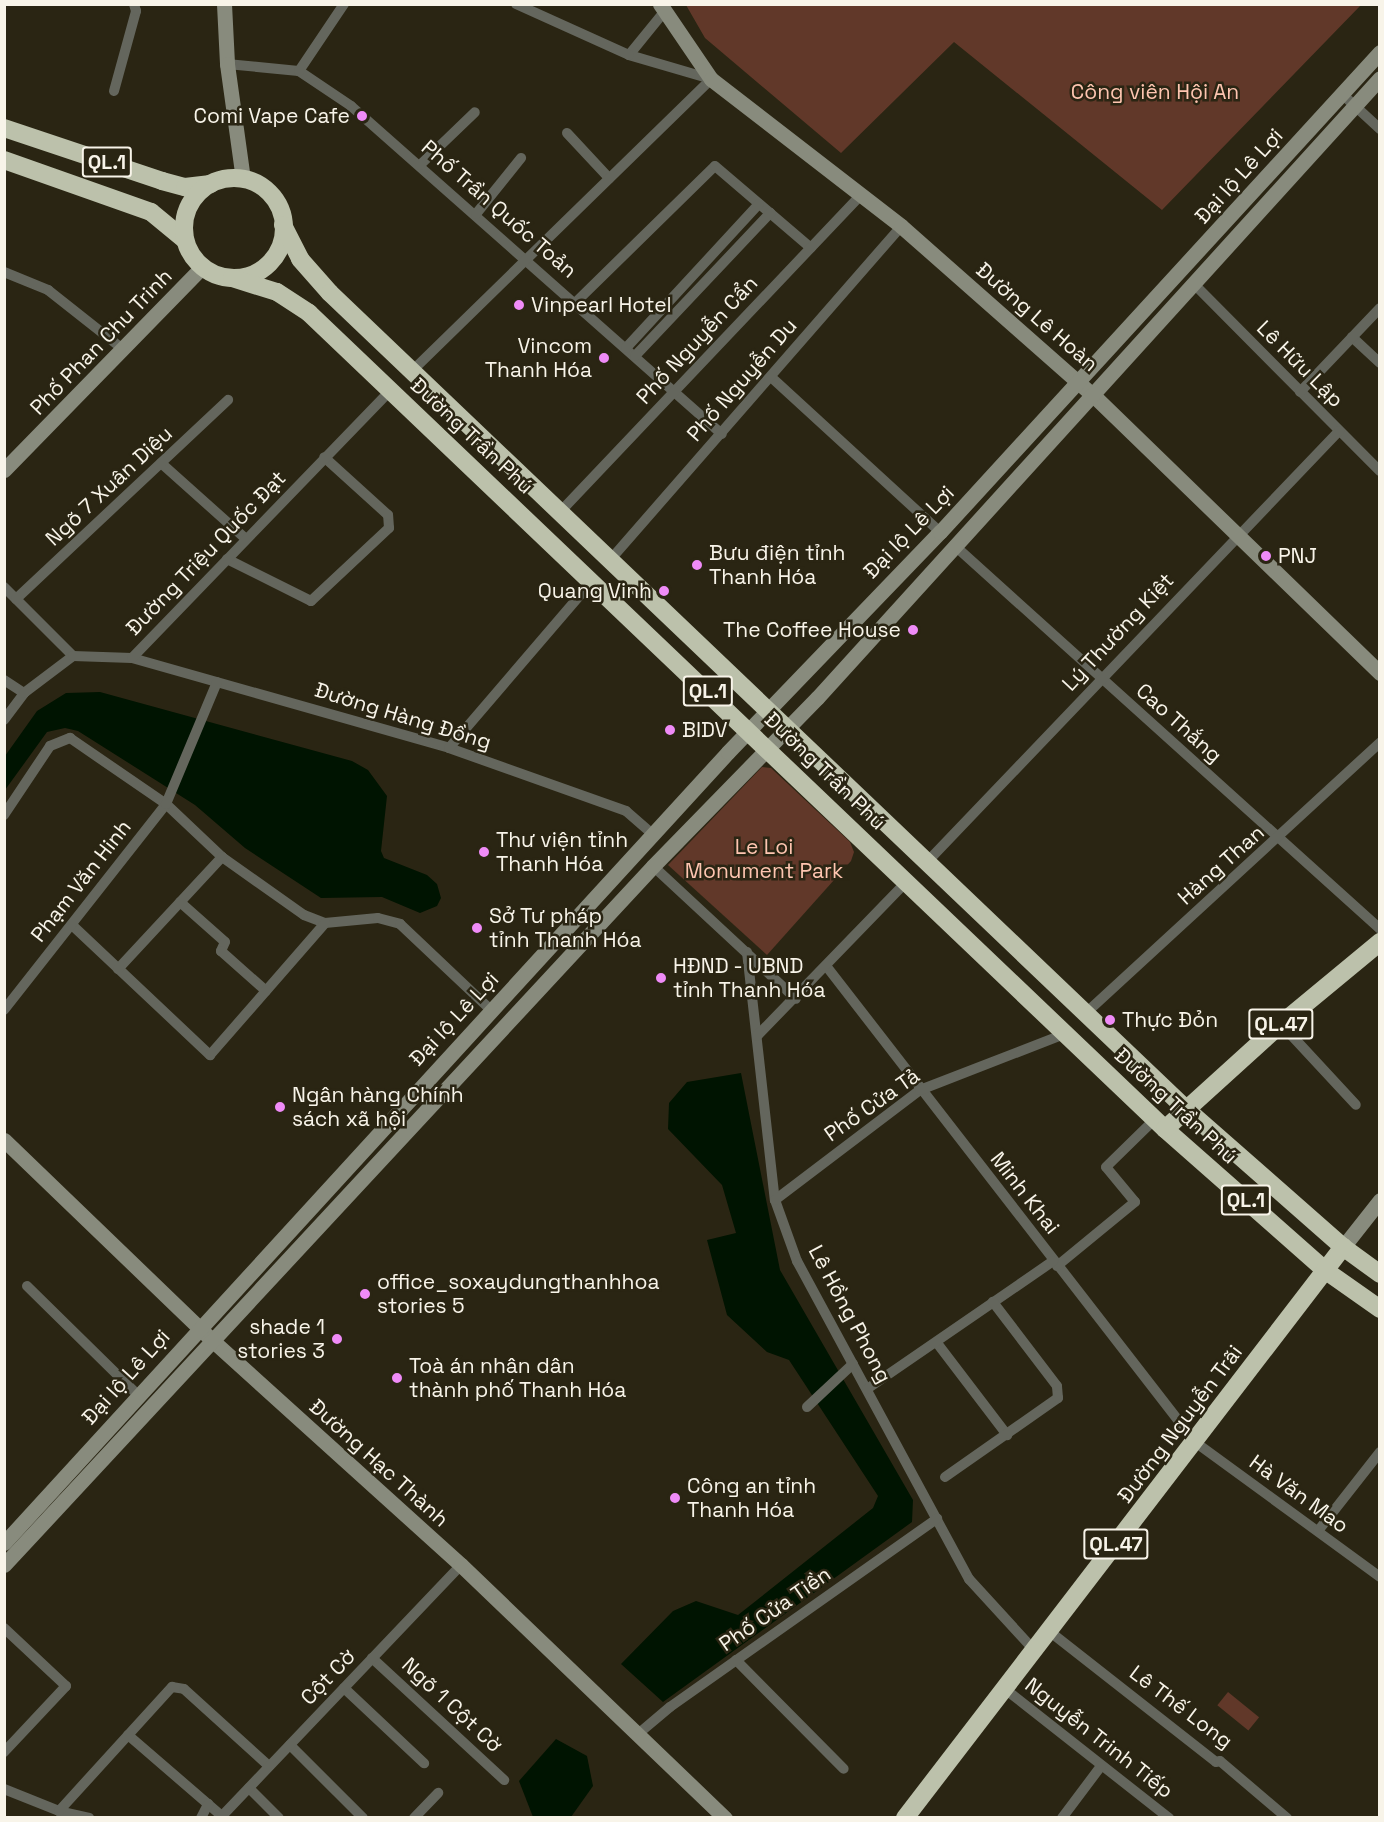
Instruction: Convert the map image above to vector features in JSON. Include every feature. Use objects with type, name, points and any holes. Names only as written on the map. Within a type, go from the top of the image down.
[{"type":"highway","name":"QL.1","points":[[4,128],[162,181],[185,187],[211,184]]},
{"type":"highway","name":"QL.1","points":[[4,160],[152,212],[185,240]]},
{"type":"highway","points":[[243,179],[271,195],[284,225],[275,257],[256,272],[232,278],[202,267],[185,240],[188,207],[211,184],[243,179]]},
{"type":"highway","name":"Đường Trần Phú","points":[[284,225],[308,268],[412,371],[1087,1012],[1186,1109],[1343,1247],[1380,1274]]},
{"type":"highway","name":"Đường Trần Phú","points":[[232,278],[277,292],[309,313],[770,749],[1160,1124],[1326,1271],[1380,1309]]},
{"type":"highway","points":[[491,485],[511,464]]},
{"type":"highway","name":"QL.47","points":[[1160,1124],[1186,1109],[1281,1024],[1380,942]]},
{"type":"highway","points":[[1067,1034],[1087,1012]]},
{"type":"highway","name":"Đường Nguyễn Trãi","points":[[905,1818],[1343,1247]]},
{"type":"main road","points":[[224,4],[227,64],[243,179]]},
{"type":"main road","name":"Đường Lê Hoàn","points":[[662,8],[711,79],[901,226],[1093,394],[1235,536],[1380,674]]},
{"type":"main road","name":"Đại lộ Lê Lợi","points":[[4,1543],[768,708],[940,532],[1380,52]]},
{"type":"main road","name":"Đại lộ Lê Lợi","points":[[5,1565],[653,866],[770,749],[1380,78]]},
{"type":"main road","name":"Phố Phan Chu Trinh","points":[[4,470],[202,267]]},
{"type":"main road","points":[[428,1078],[443,1092]]},
{"type":"main road","name":"Đường Hạc Thành","points":[[4,1140],[199,1328],[461,1565],[725,1818]]},
{"type":"main road","name":"Đường Nguyễn Trãi","points":[[1343,1247],[1380,1200]]},
{"type":"street","points":[[114,91],[136,11],[134,4]]},
{"type":"street","points":[[299,71],[344,4]]},
{"type":"street","points":[[412,371],[526,257],[711,79],[629,55],[530,7],[516,4]]},
{"type":"street","points":[[629,55],[662,8]]},
{"type":"street","name":"Phố Trần Quốc Toản","points":[[227,64],[299,71],[351,106],[526,257],[722,434]]},
{"type":"street","points":[[1342,94],[1380,129]]},
{"type":"street","points":[[420,165],[475,112]]},
{"type":"street","points":[[567,133],[609,178]]},
{"type":"street","points":[[476,214],[521,158]]},
{"type":"street","points":[[576,302],[715,166],[812,248]]},
{"type":"street","name":"Phố Nguyễn Cẩn","points":[[561,512],[861,195]]},
{"type":"street","points":[[626,348],[759,204]]},
{"type":"street","points":[[635,356],[770,213]]},
{"type":"street","name":"Phố Nguyễn Du","points":[[611,559],[901,226]]},
{"type":"street","points":[[4,272],[48,290],[123,350]]},
{"type":"street","name":"Lê Hữu Lập","points":[[1194,284],[1380,471]]},
{"type":"street","points":[[1300,392],[1380,308]]},
{"type":"street","points":[[1352,337],[1380,363]]},
{"type":"street","points":[[771,377],[940,532]]},
{"type":"street","name":"Đường Triệu Quốc Đạt","points":[[72,656],[132,658],[391,390]]},
{"type":"street","name":"Ngõ 7 Xuân Diệu","points":[[16,599],[228,400]]},
{"type":"street","name":"Lý Thường Kiệt","points":[[928,861],[1235,536],[1339,431]]},
{"type":"street","points":[[227,559],[311,601],[389,528],[388,515],[324,458]]},
{"type":"street","points":[[161,463],[246,539]]},
{"type":"street","name":"Cao Thắng","points":[[954,546],[1380,929]]},
{"type":"street","points":[[449,748],[592,581]]},
{"type":"street","points":[[4,587],[72,656],[24,693],[4,720]]},
{"type":"street","name":"Đường Hàng Đồng","points":[[132,658],[449,748],[626,811],[652,834]]},
{"type":"street","points":[[4,680],[24,693]]},
{"type":"street","name":"Phạm Văn Hinh","points":[[4,1010],[166,804],[217,682]]},
{"type":"street","points":[[4,814],[50,746],[70,738],[166,804],[222,857],[304,915],[325,923],[378,918],[400,924],[491,1010]]},
{"type":"street","name":"Hàng Than","points":[[1087,1012],[1280,839],[1380,743]]},
{"type":"street","points":[[118,969],[222,857]]},
{"type":"street","points":[[653,866],[796,999]]},
{"type":"street","points":[[757,1036],[796,999],[907,881]]},
{"type":"street","points":[[180,902],[225,942],[221,951],[266,991]]},
{"type":"street","points":[[72,925],[210,1055],[325,923]]},
{"type":"street","name":"Lê Hồng Phong","points":[[747,952],[775,1200],[797,1261],[969,1579],[1034,1650]]},
{"type":"street","name":"Minh Khai","points":[[826,967],[1195,1442]]},
{"type":"street","points":[[1281,1024],[1356,1105]]},
{"type":"street","name":"Phố Cửa Tả","points":[[775,1200],[920,1090],[1067,1034]]},
{"type":"street","points":[[867,1389],[937,1343],[993,1302],[1055,1263],[1135,1202],[1106,1167],[1160,1124]]},
{"type":"street","points":[[27,1286],[138,1395]]},
{"type":"street","points":[[945,1477],[1054,1404],[1060,1393],[993,1302]]},
{"type":"street","points":[[937,1343],[1007,1436]]},
{"type":"street","points":[[807,1407],[853,1364]]},
{"type":"street","name":"Hà Văn Mao","points":[[1195,1442],[1380,1577]]},
{"type":"street","points":[[1318,1531],[1380,1452]]},
{"type":"street","name":"Phố Cửa Tiền","points":[[638,1734],[736,1660],[937,1519]]},
{"type":"street","name":"Cột Cờ","points":[[223,1817],[461,1565]]},
{"type":"street","points":[[4,1628],[66,1686],[4,1752]]},
{"type":"street","name":"Lê Thế Long","points":[[1049,1631],[1216,1762],[1221,1761],[1287,1818]]},
{"type":"street","name":"Ngõ 1 Cột Cờ","points":[[372,1658],[504,1780]]},
{"type":"street","points":[[736,1660],[844,1768]]},
{"type":"street","points":[[59,1811],[166,1691],[178,1686],[269,1766]]},
{"type":"street","points":[[344,1688],[424,1763]]},
{"type":"street","name":"Nguyễn Trinh Tiếp","points":[[1005,1689],[1170,1818]]},
{"type":"street","points":[[128,1735],[223,1817]]},
{"type":"street","points":[[290,1745],[363,1818]]},
{"type":"street","points":[[1062,1818],[1101,1766]]},
{"type":"street","points":[[249,1788],[279,1818]]},
{"type":"street","points":[[4,1789],[59,1811],[89,1818]]},
{"type":"street","points":[[414,1818],[438,1793]]},
{"type":"street","points":[[201,1818],[208,1804]]},
{"type":"green space","name":"Công viên Hội An","points":[[686,5],[1361,5],[1162,210],[954,42],[841,153],[705,38]]},
{"type":"green space","name":"Le Loi Monument Park","points":[[762,767],[771,768],[850,842],[854,852],[851,861],[767,955],[668,865]]},
{"type":"green space","points":[[1228,1692],[1259,1717],[1248,1730],[1217,1705]]},
{"type":"shaded area","points":[[100,692],[352,761],[368,770],[387,796],[381,851],[384,858],[427,875],[437,884],[441,898],[437,906],[420,913],[382,897],[321,898],[245,848],[195,805],[78,731],[65,728],[47,732],[5,790],[5,756],[37,711],[66,693]]},
{"type":"shaded area","points":[[741,1073],[780,1270],[913,1500],[912,1522],[663,1702],[621,1664],[673,1611],[696,1601],[738,1615],[873,1508],[878,1496],[789,1360],[767,1352],[727,1315],[707,1240],[736,1233],[722,1185],[668,1129],[669,1103],[687,1082]]},
{"type":"shaded area","points":[[556,1739],[587,1756],[593,1786],[571,1817],[533,1817],[519,1781]]},
{"type":"place","name":"Comi Vape Cafe","points":[[362,116]]},
{"type":"place","name":"Vinpearl Hotel","points":[[519,305]]},
{"type":"place","name":"Vincom Thanh Hóa","points":[[604,358]]},
{"type":"place","name":"PNJ","points":[[1266,556]]},
{"type":"place","name":"Bưu điện tỉnh Thanh Hóa","points":[[697,565]]},
{"type":"place","name":"Quang Vinh","points":[[664,591]]},
{"type":"place","name":"The Coffee House","points":[[913,630]]},
{"type":"place","name":"BIDV","points":[[670,730]]},
{"type":"place","name":"Thư viện tỉnh Thanh Hóa","points":[[484,852]]},
{"type":"place","name":"Sở Tư pháp tỉnh Thanh Hóa","points":[[477,928]]},
{"type":"place","name":"HĐND - UBND tỉnh Thanh Hóa","points":[[661,978]]},
{"type":"place","name":"Thực Đỏn","points":[[1110,1020]]},
{"type":"place","name":"Ngân hàng Chính sách xã hội","points":[[280,1107]]},
{"type":"place","name":"office_soxaydungthanhhoa stories 5","points":[[365,1294]]},
{"type":"place","name":"shade 1 stories 3","points":[[337,1339]]},
{"type":"place","name":"Toà án nhân dân thành phố Thanh Hóa","points":[[397,1378]]},
{"type":"place","name":"Công an tỉnh Thanh Hóa","points":[[675,1498]]}]
